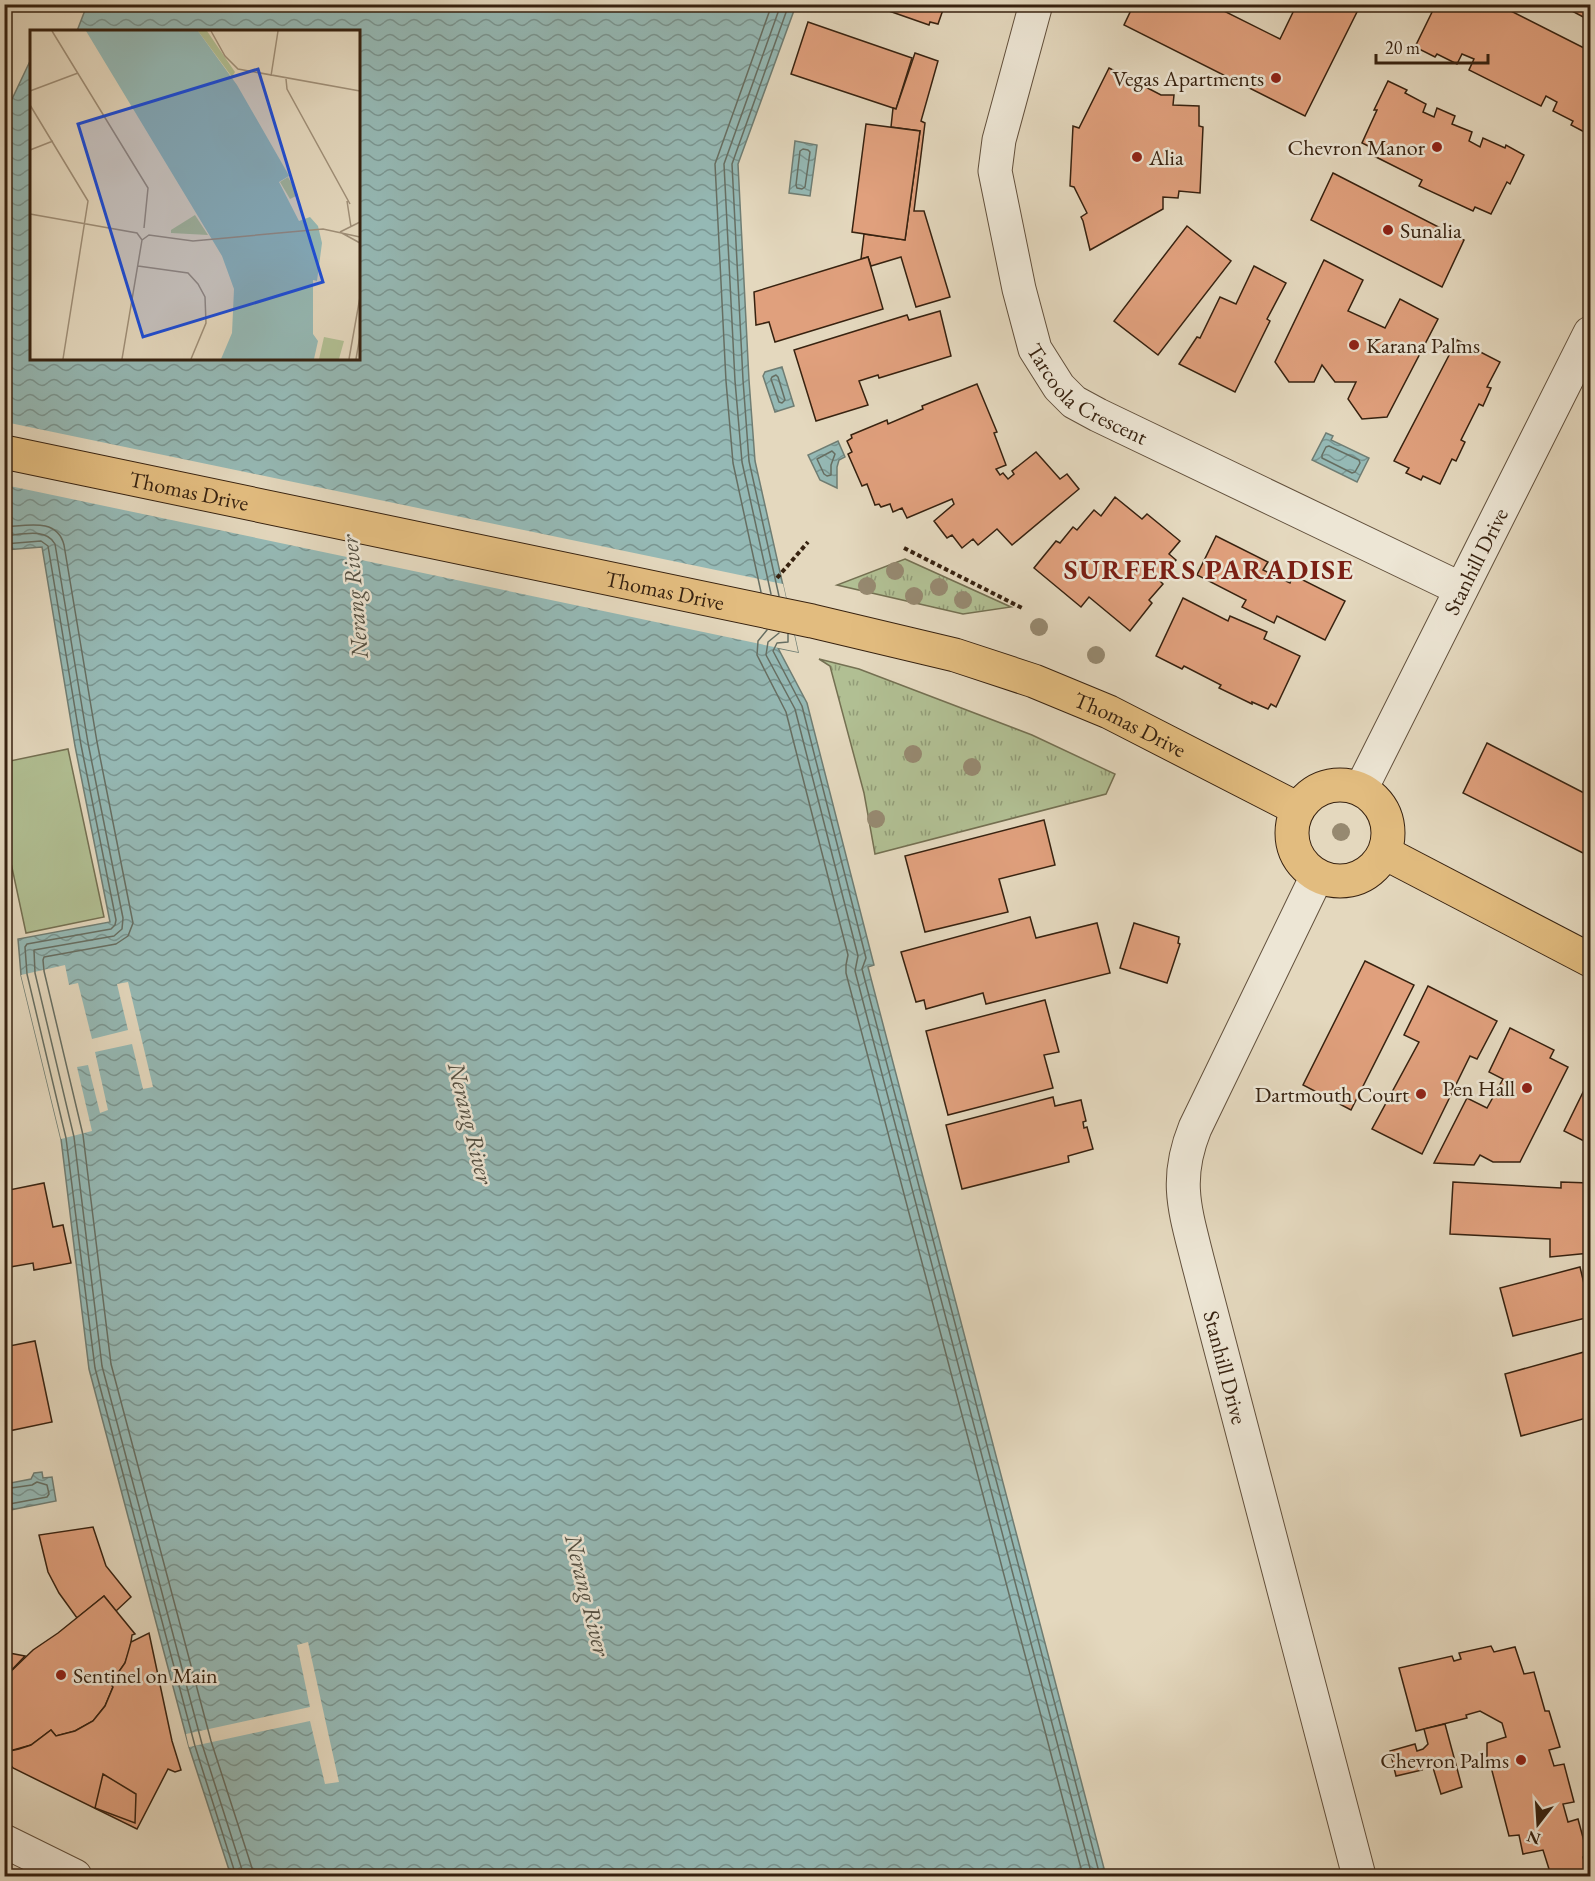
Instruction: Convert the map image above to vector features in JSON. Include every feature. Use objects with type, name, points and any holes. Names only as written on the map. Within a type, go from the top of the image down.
[{"type":"main road","name":"Thomas Drive","points":[[4,452],[812,621],[955,655],[1034,681],[1119,717],[1298,809]]},
{"type":"main road","points":[[1340,785],[1362,789],[1374,798],[1385,817],[1389,838],[1385,853],[1376,866],[1364,876],[1348,881],[1332,881],[1317,876],[1304,867],[1296,854],[1291,838],[1292,823],[1298,809],[1307,797],[1319,789],[1340,785]]},
{"type":"main road","points":[[1385,853],[1590,960]]},
{"type":"street","name":"Tarcoola Crescent","points":[[1036,4],[999,140],[995,171],[1019,289],[1035,349],[1059,387],[1074,402],[1098,415],[1461,589]]},
{"type":"street","name":"Stanhill Drive","points":[[1362,789],[1590,333]]},
{"type":"street","name":"Stanhill Drive","points":[[1317,876],[1195,1128],[1184,1164],[1183,1192],[1197,1262],[1359,1876]]},
{"type":"street","points":[[4,1841],[75,1876]]},
{"type":"path","points":[[775,581],[808,542]]},
{"type":"path","points":[[904,548],[1022,608]]},
{"type":"green space","points":[[905,559],[1011,607],[963,614],[837,585]]},
{"type":"green space","points":[[819,659],[859,669],[1032,735],[1115,774],[1106,794],[875,854],[864,793],[830,666]]},
{"type":"green space","points":[[68,749],[104,917],[26,933],[5,835],[5,762]]},
{"type":"water","name":"Nerang River","points":[[87,5],[796,5],[738,164],[755,461],[798,652],[778,648],[807,703],[874,965],[868,967],[1106,1876],[231,1876],[189,1747],[89,1369],[61,1139],[21,975],[18,939],[110,922],[75,746],[42,547],[5,550],[4,116],[30,61],[30,360],[360,360],[360,30],[77,30]]},
{"type":"water","points":[[795,141],[817,145],[810,196],[789,193]]},
{"type":"water","points":[[782,367],[794,406],[775,412],[763,376],[765,372]]},
{"type":"water","points":[[1326,433],[1333,436],[1331,440],[1369,458],[1357,482],[1312,460]]},
{"type":"water","points":[[838,441],[845,457],[839,460],[837,467],[837,488],[820,480],[808,455]]},
{"type":"water","points":[[42,1472],[43,1478],[52,1477],[56,1501],[5,1511],[5,1484],[31,1479],[34,1473]]},
{"type":"pier","points":[[5,422],[783,584],[798,652],[5,485]]},
{"type":"pier","points":[[65,965],[69,985],[78,983],[92,1039],[128,1030],[117,984],[128,982],[153,1087],[143,1089],[132,1044],[95,1052],[108,1110],[100,1113],[88,1065],[77,1067],[92,1131],[61,1139],[21,975]]},
{"type":"pier","points":[[308,1642],[339,1782],[325,1784],[310,1721],[189,1747],[186,1734],[310,1707],[297,1645]]},
{"type":"building","points":[[869,4],[945,4],[938,24],[930,22],[929,25]]},
{"type":"building","name":"Vegas Apartments","points":[[1134,4],[1210,4],[1280,39],[1297,4],[1361,4],[1305,116],[1124,25]]},
{"type":"building","points":[[1436,4],[1497,4],[1590,51],[1590,135],[1571,125],[1573,121],[1553,111],[1557,102],[1546,96],[1541,106],[1469,70],[1474,59],[1462,54],[1457,64],[1415,47]]},
{"type":"building","points":[[1559,4],[1590,4],[1590,7],[1585,18]]},
{"type":"building","points":[[808,22],[912,58],[896,109],[791,74]]},
{"type":"building","points":[[915,53],[938,61],[921,121],[925,123],[914,211],[924,211],[950,297],[916,307],[901,257],[871,266],[868,257],[861,259],[864,234],[905,240],[920,131],[891,127],[893,108],[896,109]]},
{"type":"building","name":"Alia","points":[[1109,68],[1161,95],[1174,95],[1173,105],[1199,106],[1199,126],[1203,127],[1200,193],[1179,191],[1178,198],[1163,197],[1163,209],[1090,250],[1081,217],[1087,213],[1074,187],[1070,186],[1073,126],[1079,128]]},
{"type":"building","name":"Chevron Manor","points":[[1388,81],[1407,90],[1405,93],[1426,104],[1423,112],[1434,117],[1437,108],[1455,116],[1452,124],[1472,132],[1469,141],[1480,147],[1483,138],[1505,148],[1506,145],[1524,155],[1510,184],[1507,182],[1491,214],[1475,207],[1473,211],[1419,186],[1422,180],[1374,156],[1376,150],[1362,143]]},
{"type":"building","points":[[866,124],[920,131],[905,240],[852,232]]},
{"type":"building","name":"Sunalia","points":[[1333,173],[1464,240],[1442,287],[1311,220]]},
{"type":"building","points":[[1187,226],[1231,261],[1158,355],[1114,321]]},
{"type":"building","points":[[868,257],[883,309],[775,342],[769,322],[756,325],[754,292]]},
{"type":"building","name":"Karana Palms","points":[[1324,260],[1363,280],[1348,311],[1385,328],[1400,299],[1438,319],[1387,417],[1362,419],[1348,399],[1356,382],[1335,382],[1322,365],[1314,382],[1289,382],[1275,362]]},
{"type":"building","points":[[1254,266],[1286,283],[1267,319],[1270,321],[1235,392],[1179,364],[1197,337],[1200,338],[1220,297],[1236,304]]},
{"type":"building","points":[[940,311],[951,356],[879,378],[878,375],[859,381],[868,405],[816,421],[794,350],[907,315],[909,320]]},
{"type":"building","points":[[1457,340],[1500,362],[1487,387],[1491,388],[1483,406],[1479,404],[1461,440],[1465,442],[1456,461],[1452,459],[1440,484],[1423,476],[1421,480],[1406,473],[1409,468],[1394,461]]},
{"type":"building","points":[[977,384],[997,432],[994,433],[1006,465],[996,469],[1000,475],[1003,473],[1008,479],[1014,474],[1012,471],[1036,452],[1060,479],[1067,474],[1079,489],[1012,545],[997,529],[978,545],[973,539],[962,548],[952,535],[947,538],[934,521],[954,504],[952,499],[907,518],[902,508],[893,512],[890,504],[881,507],[879,504],[875,505],[867,484],[862,486],[848,454],[852,452],[847,441],[852,438],[851,435],[887,420],[888,424],[923,409],[922,406]]},
{"type":"building","points":[[1115,497],[1142,519],[1147,514],[1180,541],[1169,554],[1176,560],[1159,580],[1163,584],[1149,600],[1152,603],[1130,631],[1089,597],[1081,607],[1034,568],[1056,541],[1060,543],[1073,527],[1077,530],[1094,510],[1101,516]]},
{"type":"building","points":[[1216,536],[1268,562],[1263,570],[1290,583],[1293,575],[1345,601],[1325,640],[1277,616],[1274,623],[1242,607],[1246,600],[1197,575]]},
{"type":"building","points":[[1183,598],[1228,621],[1230,616],[1267,632],[1264,639],[1300,656],[1276,707],[1271,704],[1268,709],[1252,702],[1252,704],[1219,688],[1221,685],[1184,666],[1182,669],[1156,656]]},
{"type":"building","points":[[1487,743],[1590,796],[1589,856],[1463,793]]},
{"type":"building","points":[[1044,820],[1055,865],[999,879],[1008,912],[925,932],[905,856]]},
{"type":"building","points":[[1030,917],[1036,938],[1097,923],[1110,973],[986,1004],[983,993],[926,1009],[924,1000],[916,1002],[901,952]]},
{"type":"building","points":[[1134,923],[1179,937],[1178,943],[1180,944],[1167,983],[1120,968]]},
{"type":"building","points":[[1365,961],[1414,985],[1351,1110],[1303,1085]]},
{"type":"building","name":"Dartmouth Court","points":[[1428,986],[1497,1021],[1477,1059],[1470,1056],[1422,1154],[1372,1129],[1419,1042],[1404,1035]]},
{"type":"building","points":[[1045,1000],[1059,1052],[1044,1055],[1053,1088],[948,1115],[926,1031]]},
{"type":"building","name":"Pen Hall","points":[[1510,1028],[1554,1050],[1550,1058],[1568,1067],[1520,1162],[1493,1162],[1480,1155],[1474,1165],[1434,1163],[1467,1098],[1487,1108],[1503,1079],[1489,1072]]},
{"type":"building","points":[[1590,1078],[1590,1144],[1564,1131]]},
{"type":"building","points":[[1053,1097],[1055,1106],[1081,1100],[1086,1121],[1083,1122],[1084,1128],[1087,1127],[1093,1149],[1068,1156],[1069,1162],[962,1189],[946,1125]]},
{"type":"building","points":[[1453,1182],[1561,1188],[1561,1182],[1590,1183],[1590,1253],[1550,1257],[1550,1239],[1450,1234]]},
{"type":"building","points":[[44,1183],[53,1227],[63,1225],[71,1263],[34,1270],[33,1263],[4,1268],[4,1191]]},
{"type":"building","points":[[1580,1267],[1590,1317],[1513,1336],[1500,1288]]},
{"type":"building","points":[[35,1341],[52,1422],[4,1432],[4,1347]]},
{"type":"building","points":[[1584,1352],[1590,1377],[1590,1417],[1521,1436],[1505,1374]]},
{"type":"building","points":[[93,1527],[106,1566],[131,1597],[116,1611],[104,1596],[77,1618],[59,1593],[48,1572],[39,1535]]},
{"type":"building","name":"Sentinel on Main","points":[[104,1596],[135,1634],[132,1635],[125,1663],[109,1681],[113,1687],[105,1706],[93,1721],[75,1731],[56,1736],[51,1730],[31,1745],[6,1752],[4,1749],[4,1678],[33,1650]]},
{"type":"building","points":[[149,1633],[172,1741],[181,1770],[175,1772],[168,1769],[137,1829],[13,1768],[4,1757],[4,1749],[6,1752],[19,1749],[31,1745],[51,1730],[56,1736],[75,1731],[93,1721],[105,1706],[113,1687],[109,1681],[125,1663],[131,1642]]},
{"type":"building","name":"Chevron Palms","points":[[1491,1646],[1494,1652],[1515,1647],[1524,1674],[1534,1672],[1545,1711],[1549,1711],[1560,1747],[1549,1750],[1554,1766],[1564,1764],[1574,1802],[1563,1804],[1568,1822],[1578,1819],[1588,1856],[1583,1857],[1588,1876],[1545,1876],[1549,1869],[1543,1850],[1523,1854],[1519,1835],[1509,1836],[1491,1767],[1492,1763],[1487,1757],[1487,1743],[1506,1737],[1502,1723],[1480,1711],[1466,1715],[1467,1718],[1416,1731],[1399,1668],[1452,1656],[1454,1661],[1461,1659],[1459,1653]]},
{"type":"building","points":[[4,1652],[25,1656],[4,1678]]},
{"type":"building","points":[[1445,1724],[1462,1787],[1441,1794],[1431,1761],[1420,1763],[1422,1770],[1396,1776],[1390,1751],[1415,1744],[1417,1751],[1423,1749],[1428,1744],[1424,1729]]},
{"type":"building","points":[[103,1774],[136,1794],[135,1823],[95,1808]]},
{"type":"place","name":"Vegas Apartments","points":[[1276,78]]},
{"type":"place","name":"Chevron Manor","points":[[1437,147]]},
{"type":"place","name":"Alia","points":[[1137,157]]},
{"type":"place","name":"Sunalia","points":[[1388,230]]},
{"type":"place","name":"Karana Palms","points":[[1354,345]]},
{"type":"place","name":"Pen Hall","points":[[1527,1088]]},
{"type":"place","name":"Dartmouth Court","points":[[1421,1094]]},
{"type":"place","name":"Sentinel on Main","points":[[61,1675]]},
{"type":"place","name":"Chevron Palms","points":[[1521,1760]]},
{"type":"district","name":"SURFERS PARADISE","points":[[1209,569]]}]
